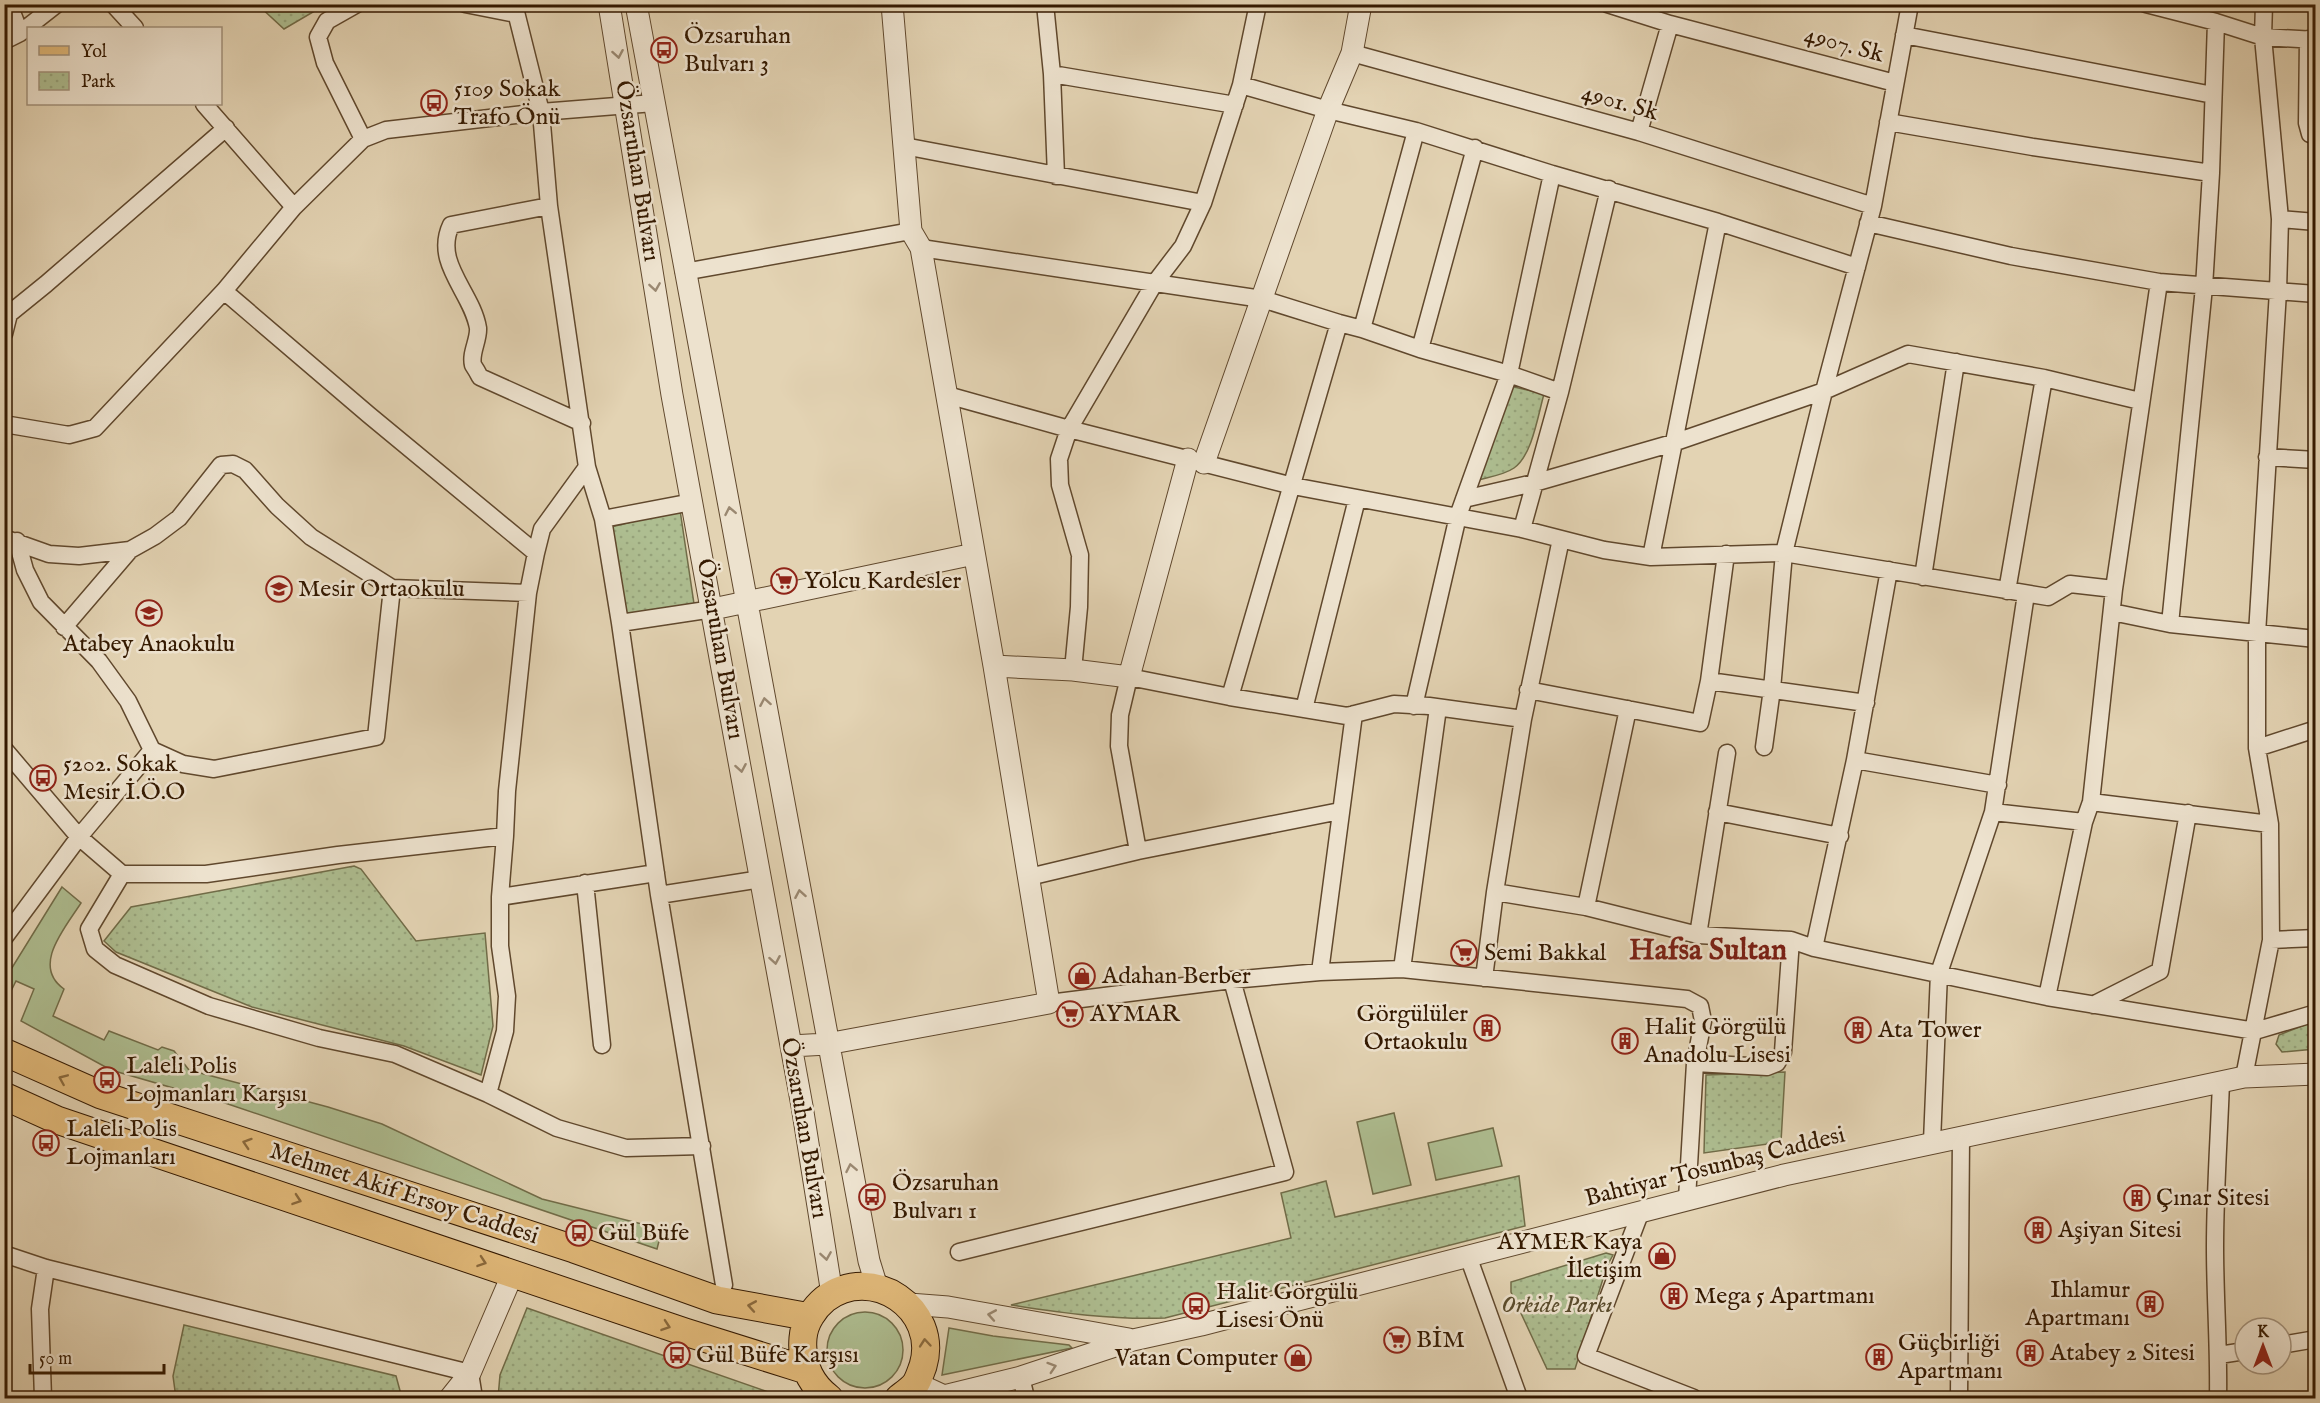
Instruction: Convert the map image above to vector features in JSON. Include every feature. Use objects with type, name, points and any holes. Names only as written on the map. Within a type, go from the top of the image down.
[{"type":"main road","name":"Mehmet Akif Ersoy Caddesi","points":[[4,1052],[100,1095],[562,1245],[717,1300],[810,1317]]},
{"type":"main road","name":"Mehmet Akif Ersoy Caddesi","points":[[4,1096],[57,1120],[685,1332],[806,1370]]},
{"type":"main road","points":[[829,1398],[814,1385],[806,1370],[802,1352],[803,1334],[810,1317],[819,1304],[832,1294],[846,1288],[862,1286],[877,1287],[894,1293],[909,1305],[919,1319],[925,1337],[926,1356],[903,1395]]},
{"type":"street","points":[[9,4],[20,33]]},
{"type":"street","points":[[28,27],[57,4]]},
{"type":"street","points":[[113,4],[134,27]]},
{"type":"street","points":[[357,4],[327,21],[318,37],[325,63],[363,139]]},
{"type":"street","points":[[465,4],[515,9],[541,112],[549,206],[587,467],[603,519],[656,873],[724,1285]]},
{"type":"street","name":"Özsaruhan Bulvarı","points":[[609,4],[672,395],[713,609],[802,1106],[832,1294]]},
{"type":"street","name":"Özsaruhan Bulvarı","points":[[636,4],[827,1044],[869,1262],[877,1287]]},
{"type":"street","points":[[892,4],[904,146],[916,239],[947,395],[1049,1003]]},
{"type":"street","points":[[1044,4],[1052,74],[1056,176]]},
{"type":"street","points":[[1073,670],[1079,608],[1080,555],[1060,486],[1059,459],[1069,429],[1154,284],[1183,246],[1203,203],[1241,85],[1258,4]]},
{"type":"street","points":[[1138,851],[1119,746],[1120,715],[1129,677],[1196,461],[1262,298],[1328,110],[1352,53],[1361,4]]},
{"type":"street","name":"4907. Sk","points":[[1607,4],[1670,24],[1895,83]]},
{"type":"street","points":[[1764,747],[1772,689],[1784,553],[1873,206],[1910,4]]},
{"type":"street","points":[[2146,4],[2263,36],[2312,40],[2307,123],[2310,134],[2316,136]]},
{"type":"street","points":[[2244,1077],[2255,1031],[2271,940],[2270,824],[2257,748],[2258,634],[2278,291],[2280,219],[2263,36],[2264,4]]},
{"type":"street","points":[[2170,624],[2204,287],[2211,173],[2216,22]]},
{"type":"street","points":[[1639,132],[1670,24]]},
{"type":"street","points":[[4,41],[27,28]]},
{"type":"street","points":[[1904,35],[2213,95]]},
{"type":"street","name":"4901. Sk","points":[[1352,53],[1639,132],[1873,206]]},
{"type":"street","points":[[1052,74],[1235,105]]},
{"type":"street","points":[[1241,85],[1328,110],[1416,130],[1857,267]]},
{"type":"street","points":[[4,424],[69,435],[95,428],[224,291],[294,207],[363,139],[386,130],[541,112],[654,103]]},
{"type":"street","points":[[205,105],[294,207]]},
{"type":"street","points":[[1888,122],[2032,147],[2211,173]]},
{"type":"street","points":[[4,334],[7,313],[46,284],[226,128]]},
{"type":"street","points":[[1362,328],[1416,130]]},
{"type":"street","points":[[904,146],[1203,203]]},
{"type":"street","points":[[1420,349],[1475,148]]},
{"type":"street","points":[[1414,706],[1458,516],[1509,374],[1552,174]]},
{"type":"street","points":[[1522,529],[1560,392],[1609,189]]},
{"type":"street","points":[[549,206],[451,225],[445,250],[449,265],[476,319],[478,332],[473,364],[480,376],[582,423]]},
{"type":"street","points":[[2280,219],[2316,222]]},
{"type":"street","points":[[1651,557],[1718,222]]},
{"type":"street","points":[[1868,224],[2011,256],[2158,282],[2316,294]]},
{"type":"street","points":[[684,272],[916,239],[1154,284],[1262,298],[1339,323],[1362,328],[1420,349],[1509,374],[1560,392]]},
{"type":"street","points":[[2046,997],[2084,822],[2091,801],[2114,589],[2158,282]]},
{"type":"street","points":[[224,291],[369,416],[536,553]]},
{"type":"street","points":[[1230,697],[1339,323]]},
{"type":"street","points":[[1464,499],[1534,483],[1673,443],[1824,390],[1908,354],[2044,378],[2140,401]]},
{"type":"street","points":[[1923,577],[1956,362]]},
{"type":"street","points":[[2007,591],[2044,378]]},
{"type":"street","points":[[947,395],[1069,429],[1293,486],[1522,529],[1604,550],[1651,557],[1784,553],[2048,597],[2070,584],[2114,589]]},
{"type":"street","points":[[2267,457],[2316,460]]},
{"type":"street","points":[[64,627],[130,550],[156,536],[179,518],[221,465],[233,464],[245,470],[277,506],[311,537],[392,588],[528,593]]},
{"type":"street","points":[[488,1094],[505,1031],[506,1019],[507,996],[501,946],[500,897],[507,791],[528,593],[542,529],[587,467]]},
{"type":"street","points":[[1304,709],[1358,499]]},
{"type":"street","points":[[603,519],[692,502]]},
{"type":"street","points":[[11,540],[49,554],[79,555],[130,550]]},
{"type":"street","points":[[11,540],[41,602],[105,669],[128,701],[152,750],[183,764],[214,769],[376,737],[392,588]]},
{"type":"street","points":[[1484,978],[1495,892],[1528,690],[1561,540]]},
{"type":"street","points":[[620,623],[713,609],[974,554]]},
{"type":"street","points":[[1528,690],[1700,723],[1709,681],[1726,554]]},
{"type":"street","points":[[1814,948],[1840,836],[1889,570]]},
{"type":"street","points":[[1932,1142],[1940,973],[1993,812],[2026,594]]},
{"type":"street","points":[[2112,612],[2170,624],[2316,639]]},
{"type":"street","points":[[994,666],[1073,670],[1129,677],[1230,697],[1347,716],[1394,704],[1523,719]]},
{"type":"street","points":[[1709,681],[1866,703]]},
{"type":"street","points":[[1402,969],[1437,708]]},
{"type":"street","points":[[1586,907],[1628,709]]},
{"type":"street","points":[[1320,972],[1354,714]]},
{"type":"street","points":[[2257,748],[2316,729]]},
{"type":"street","points":[[4,749],[79,837],[122,874],[206,874],[338,855],[505,836]]},
{"type":"street","points":[[4,938],[79,837],[152,750]]},
{"type":"street","points":[[1698,935],[1727,753]]},
{"type":"street","points":[[1855,760],[1998,785]]},
{"type":"street","points":[[2091,801],[2270,824]]},
{"type":"street","points":[[1029,877],[1138,851],[1340,811]]},
{"type":"street","points":[[1717,812],[1840,836]]},
{"type":"street","points":[[1993,812],[2084,822]]},
{"type":"street","points":[[2093,1005],[2160,971],[2188,813]]},
{"type":"street","points":[[500,897],[656,873]]},
{"type":"street","points":[[122,874],[89,929],[95,949],[115,965],[210,1006],[319,1038],[395,1054],[488,1094],[557,1128],[626,1148],[702,1146]]},
{"type":"street","points":[[660,895],[761,879]]},
{"type":"street","points":[[585,883],[602,1045]]},
{"type":"street","points":[[1495,892],[1586,907],[1698,935],[1791,940],[1814,948],[2046,997],[2255,1031],[2316,1013]]},
{"type":"street","points":[[2271,940],[2316,938]]},
{"type":"street","points":[[1695,1063],[1767,1067],[1777,1063],[1783,1052],[1791,940]]},
{"type":"street","points":[[791,1046],[827,1044],[1049,1003],[1232,980],[1320,972],[1402,969],[1687,999],[1700,1006],[1703,1021],[1695,1063],[1687,1198]]},
{"type":"street","points":[[959,1252],[1286,1172],[1232,980]]},
{"type":"street","name":"Bahtiyar Tosunbaş Caddesi","points":[[903,1395],[944,1396],[1021,1377],[1132,1340],[1202,1325],[1687,1198],[1932,1142],[2244,1077],[2316,1074]]},
{"type":"street","points":[[2218,1398],[2219,1355],[2215,1308],[2215,1244],[2221,1082]]},
{"type":"street","points":[[1959,1398],[1961,1136]]},
{"type":"street","points":[[1641,1211],[1586,1356],[1694,1398]]},
{"type":"street","points":[[4,1254],[46,1268],[470,1373]]},
{"type":"street","points":[[1468,1256],[1519,1398]]},
{"type":"street","points":[[43,1398],[40,1309],[46,1268]]},
{"type":"street","points":[[450,1398],[470,1373],[513,1273]]},
{"type":"street","name":"Bahtiyar Tosunbaş Caddesi","points":[[909,1305],[948,1307],[1132,1340]]},
{"type":"street","points":[[2293,1343],[2316,1339]]},
{"type":"street","points":[[2219,1355],[2233,1353]]},
{"type":"street","points":[[470,1373],[474,1398]]},
{"type":"street","points":[[1021,1377],[1026,1398]]},
{"type":"green space","points":[[258,5],[325,5],[284,29]]},
{"type":"green space","points":[[1510,386],[1544,394],[1534,434],[1525,454],[1514,468],[1478,480]]},
{"type":"green space","points":[[680,510],[694,604],[625,615],[611,527]]},
{"type":"green space","points":[[354,866],[361,869],[416,941],[485,933],[493,1026],[481,1075],[404,1046],[252,1007],[116,952],[104,941],[131,907]]},
{"type":"green space","points":[[62,887],[81,903],[60,935],[51,958],[50,969],[55,980],[64,989],[53,1016],[104,1040],[109,1031],[158,1050],[162,1047],[174,1051],[189,1070],[328,1107],[382,1124],[542,1199],[662,1229],[657,1249],[225,1103],[111,1070],[21,1021],[34,989],[16,981],[6,1001],[5,979]]},
{"type":"green space","points":[[2315,1021],[2315,1049],[2282,1052],[2276,1044],[2279,1035]]},
{"type":"green space","points":[[1785,1072],[1781,1142],[1704,1153],[1706,1075]]},
{"type":"green space","points":[[1394,1113],[1411,1185],[1373,1194],[1357,1122]]},
{"type":"green space","points":[[1493,1128],[1502,1166],[1436,1180],[1428,1143]]},
{"type":"green space","points":[[1519,1176],[1525,1226],[1165,1318],[1106,1317],[1011,1305],[1291,1238],[1281,1193],[1326,1181],[1335,1217]]},
{"type":"green space","name":"Orkide Parkı","points":[[1606,1253],[1613,1255],[1607,1266],[1575,1369],[1547,1369],[1511,1292],[1511,1282]]},
{"type":"green space","points":[[527,1308],[771,1393],[771,1398],[498,1398],[500,1375]]},
{"type":"green space","points":[[873,1312],[886,1318],[897,1329],[903,1342],[901,1365],[886,1382],[873,1388],[857,1388],[844,1382],[829,1365],[827,1342],[833,1329],[850,1314]]},
{"type":"green space","points":[[184,1325],[396,1376],[402,1398],[176,1398],[173,1376]]},
{"type":"green space","points":[[949,1328],[1069,1345],[1072,1348],[942,1375]]},
{"type":"place","name":"Özsaruhan Bulvarı 3","points":[[664,50]]},
{"type":"place","name":"5109 Sokak Trafo Önü","points":[[434,103]]},
{"type":"place","name":"Yolcu Kardesler","points":[[784,581]]},
{"type":"place","name":"Mesir Ortaokulu","points":[[279,589]]},
{"type":"place","name":"Atabey Anaokulu","points":[[149,613]]},
{"type":"place","name":"5202. Sokak Mesir İ.Ö.O","points":[[43,778]]},
{"type":"place","name":"Semi Bakkal","points":[[1464,953]]},
{"type":"place","name":"Adahan Berber","points":[[1082,976]]},
{"type":"place","name":"AYMAR","points":[[1070,1014]]},
{"type":"place","name":"Görgülüler Ortaokulu","points":[[1487,1028]]},
{"type":"place","name":"Ata Tower","points":[[1858,1030]]},
{"type":"place","name":"Halit Görgülü Anadolu Lisesi","points":[[1625,1041]]},
{"type":"place","name":"Laleli Polis Lojmanları Karşısı","points":[[107,1080]]},
{"type":"place","name":"Laleli Polis Lojmanları","points":[[46,1143]]},
{"type":"place","name":"Özsaruhan Bulvarı 1","points":[[872,1197]]},
{"type":"place","name":"Çınar Sitesi","points":[[2137,1198]]},
{"type":"place","name":"Aşiyan Sitesi","points":[[2038,1230]]},
{"type":"place","name":"Gül Büfe","points":[[579,1233]]},
{"type":"place","name":"AYMER Kaya İletişim","points":[[1662,1256]]},
{"type":"place","name":"Mega 5 Apartmanı","points":[[1674,1296]]},
{"type":"place","name":"Ihlamur Apartmanı","points":[[2150,1304]]},
{"type":"place","name":"Halit Görgülü Lisesi Önü","points":[[1196,1306]]},
{"type":"place","name":"BİM","points":[[1397,1340]]},
{"type":"place","name":"Atabey 2 Sitesi","points":[[2030,1353]]},
{"type":"place","name":"Gül Büfe Karşısı","points":[[677,1355]]},
{"type":"place","name":"Güçbirliği Apartmanı","points":[[1879,1357]]},
{"type":"place","name":"Vatan Computer","points":[[1298,1358]]},
{"type":"district","name":"Hafsa Sultan","points":[[1708,951]]}]
